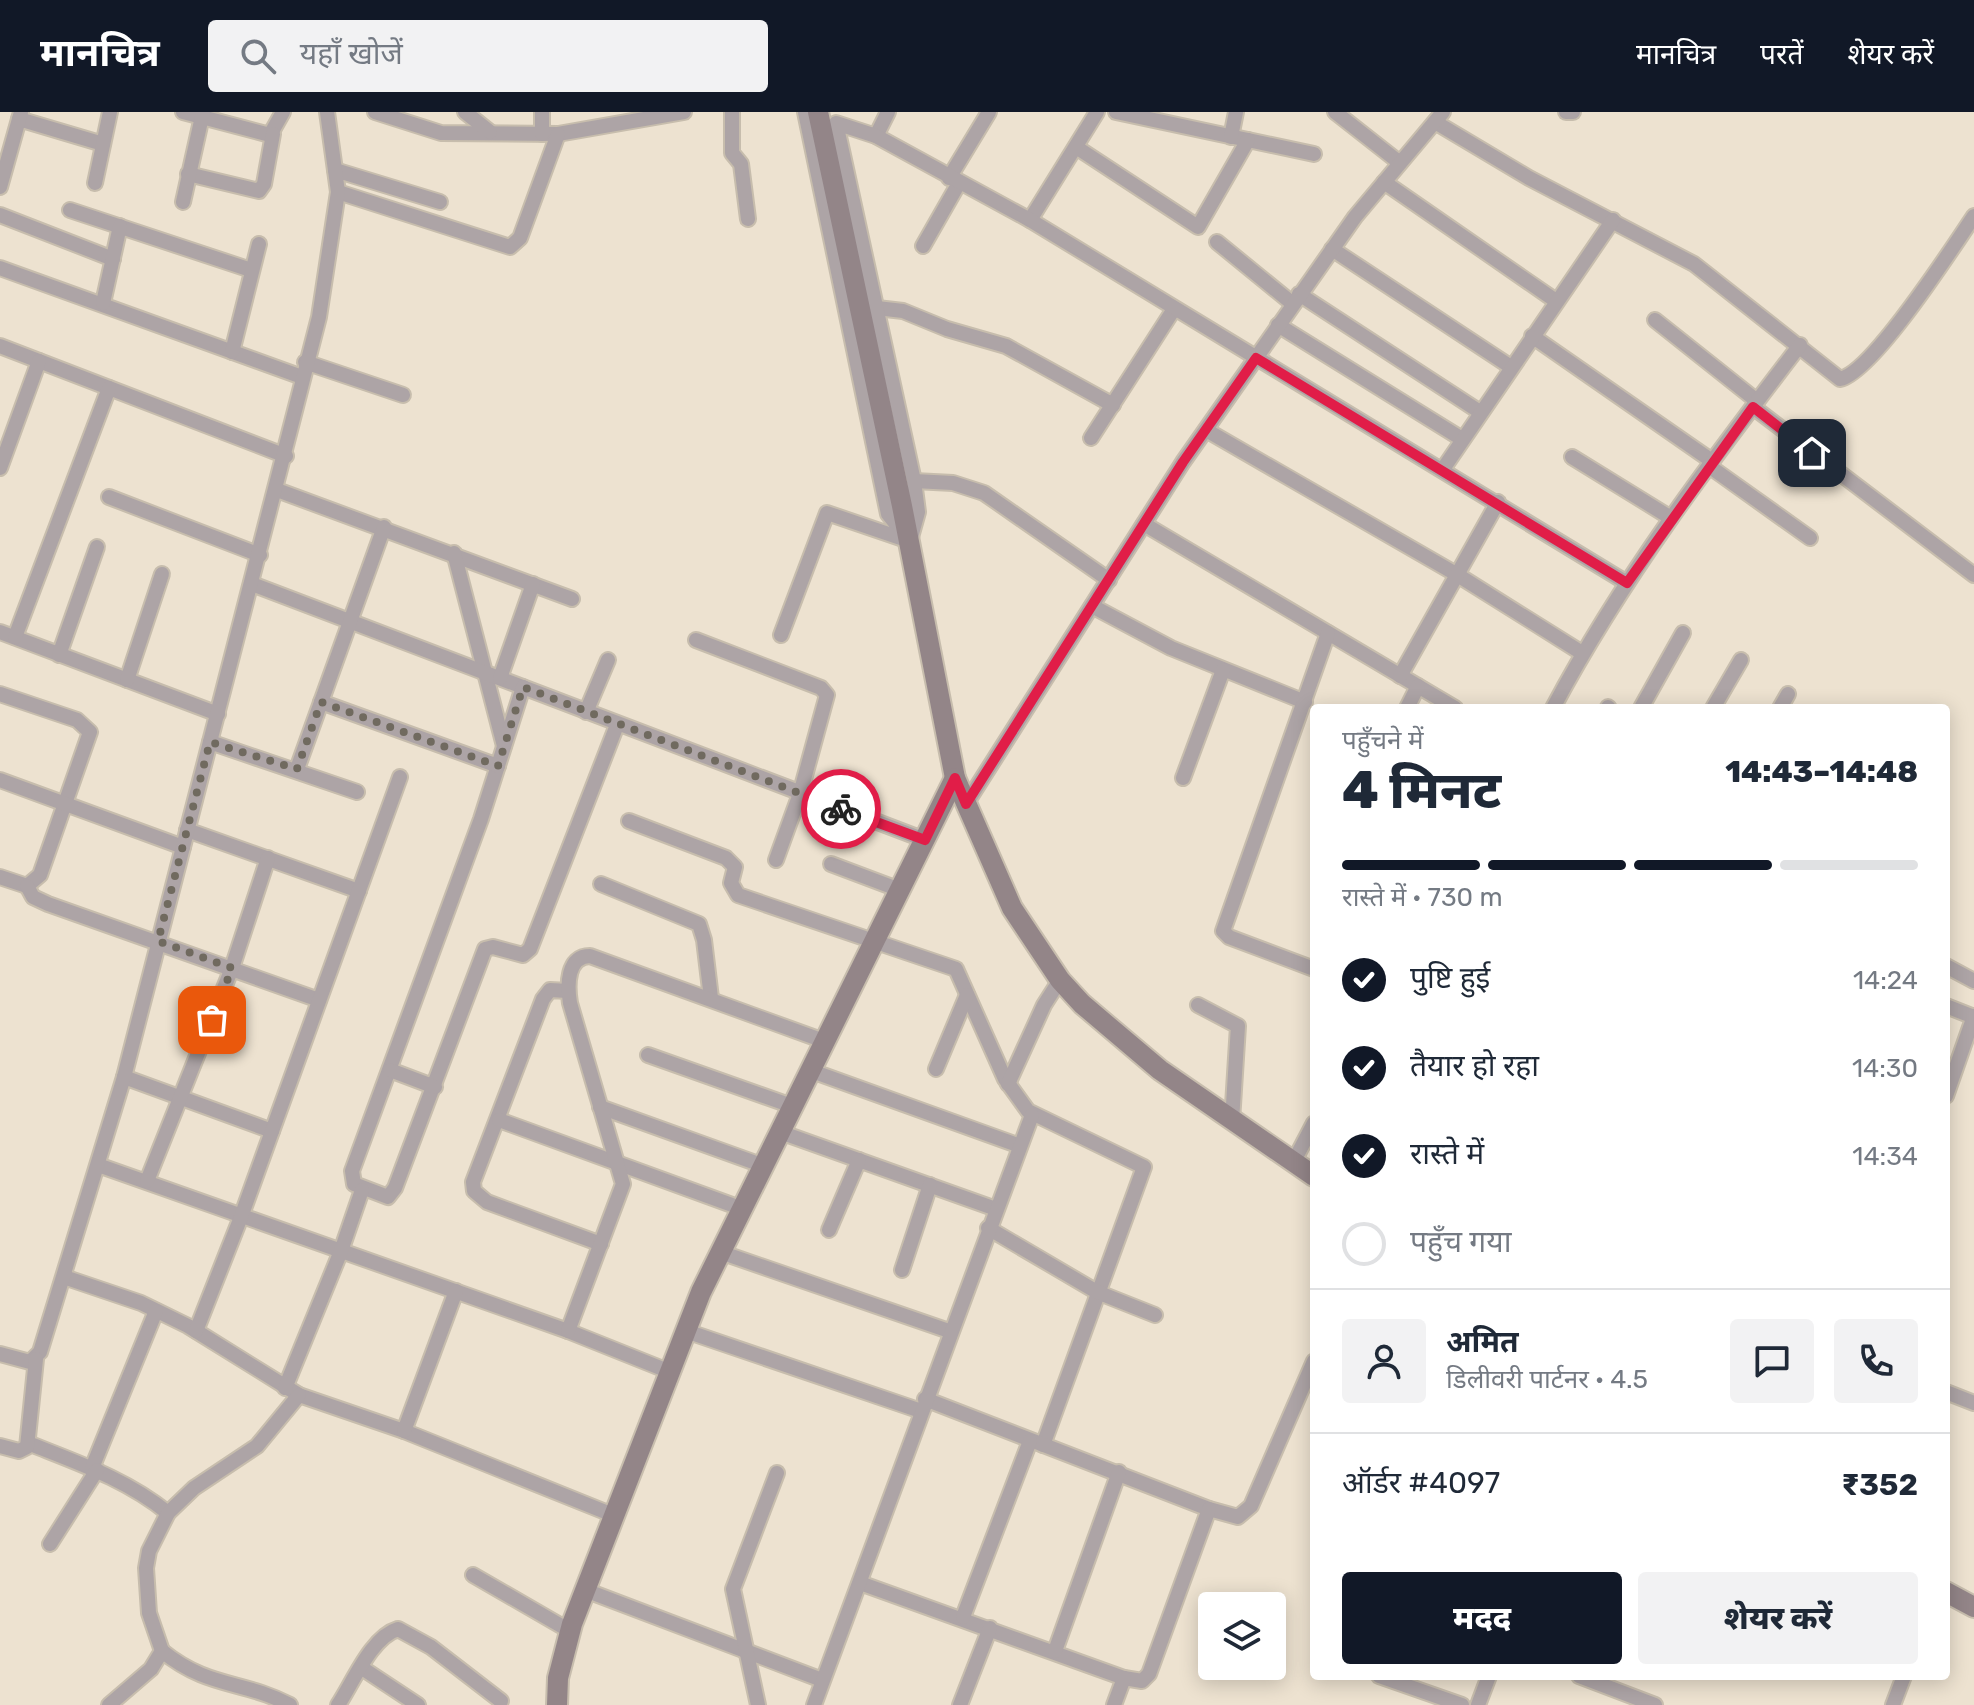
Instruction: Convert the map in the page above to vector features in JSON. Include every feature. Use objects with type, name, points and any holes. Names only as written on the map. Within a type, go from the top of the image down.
[{"type":"street","points":[[95,183],[110,112]]},
{"type":"street","points":[[183,112],[202,114],[273,134]]},
{"type":"street","points":[[188,174],[259,191],[273,134],[283,112]]},
{"type":"street","points":[[0,1446],[19,1451],[28,1443],[36,1359],[124,1077],[286,456],[303,370],[319,317],[338,192],[327,112]]},
{"type":"street","points":[[375,112],[441,133],[542,134],[558,134],[684,112]]},
{"type":"street","points":[[465,112],[490,132]]},
{"type":"street","points":[[542,112],[542,134]]},
{"type":"street","points":[[732,112],[732,153],[741,164],[748,219]]},
{"type":"street","points":[[805,112],[888,514],[909,542]]},
{"type":"street","points":[[818,112],[902,506],[955,778],[1012,908],[1060,980],[1082,1004],[1160,1070],[1310,1173]]},
{"type":"street","points":[[876,136],[888,112]]},
{"type":"street","points":[[923,246],[989,112]]},
{"type":"street","points":[[1030,220],[1097,112]]},
{"type":"street","points":[[1116,112],[1314,154]]},
{"type":"street","points":[[1231,137],[1236,112]]},
{"type":"street","points":[[1566,112],[1573,112]]},
{"type":"street","points":[[183,202],[202,114]]},
{"type":"street","points":[[1342,114],[1400,163]]},
{"type":"street","points":[[0,187],[7,136],[20,116],[103,144]]},
{"type":"street","points":[[966,804],[1144,524],[1278,325],[1332,249],[1439,117],[1529,178],[1694,264],[1800,345],[1836,377],[1848,377],[1919,298],[1974,216]]},
{"type":"street","points":[[909,542],[918,512],[914,481],[836,123],[876,136],[1030,220],[1627,583]]},
{"type":"street","points":[[338,192],[510,247],[520,238],[558,134]]},
{"type":"street","points":[[1076,147],[1198,227],[1248,140]]},
{"type":"street","points":[[335,170],[440,202]]},
{"type":"street","points":[[1384,182],[1556,301]]},
{"type":"street","points":[[70,210],[251,270]]},
{"type":"street","points":[[0,215],[113,259]]},
{"type":"street","points":[[1443,469],[1613,220]]},
{"type":"street","points":[[103,303],[120,226]]},
{"type":"street","points":[[1217,242],[1296,299],[1480,412]]},
{"type":"street","points":[[232,352],[259,244]]},
{"type":"street","points":[[1332,249],[1511,367]]},
{"type":"street","points":[[0,268],[232,352],[403,395]]},
{"type":"street","points":[[877,308],[903,311],[947,329],[1006,346],[1113,405]]},
{"type":"street","points":[[1091,438],[1174,309]]},
{"type":"street","points":[[1655,320],[1755,404],[1969,572],[1974,555]]},
{"type":"street","points":[[1278,325],[1462,439]]},
{"type":"street","points":[[1532,336],[1711,463],[1810,538]]},
{"type":"street","points":[[1555,704],[1582,653],[1671,518],[1800,345]]},
{"type":"street","points":[[0,346],[286,456]]},
{"type":"street","points":[[0,468],[39,361]]},
{"type":"street","points":[[109,388],[7,634],[218,714]]},
{"type":"street","points":[[1206,430],[1456,574],[1582,653]]},
{"type":"street","points":[[1572,457],[1671,518]]},
{"type":"street","points":[[914,481],[953,483],[984,493],[1109,580]]},
{"type":"street","points":[[277,490],[572,599]]},
{"type":"street","points":[[109,497],[260,555]]},
{"type":"street","points":[[1400,676],[1498,502]]},
{"type":"street","points":[[781,635],[827,513],[909,542]]},
{"type":"street","points":[[1144,524],[1448,704]]},
{"type":"street","points":[[297,769],[384,527]]},
{"type":"street","points":[[59,655],[97,547]]},
{"type":"street","points":[[454,553],[504,746]]},
{"type":"street","points":[[127,680],[162,574]]},
{"type":"street","points":[[252,584],[352,619],[617,725],[925,840]]},
{"type":"street","points":[[500,678],[533,584]]},
{"type":"street","points":[[1092,606],[1160,643],[1305,702]]},
{"type":"street","points":[[1310,967],[1229,937],[1223,931],[1328,633]]},
{"type":"street","points":[[1643,704],[1683,633]]},
{"type":"street","points":[[696,640],[824,690],[827,701],[800,794],[776,860]]},
{"type":"street","points":[[586,712],[608,660]]},
{"type":"street","points":[[1715,704],[1741,660]]},
{"type":"street","points":[[1183,778],[1223,670]]},
{"type":"street","points":[[1409,704],[1418,686]]},
{"type":"street","points":[[523,687],[498,766],[352,1171],[354,1184],[362,1190],[383,1197],[391,1195],[435,1087],[485,949],[493,947],[523,955],[530,949],[617,725]]},
{"type":"street","points":[[0,694],[77,720],[88,727],[89,738],[40,875],[27,886]]},
{"type":"street","points":[[1782,704],[1788,694]]},
{"type":"street","points":[[321,702],[498,766]]},
{"type":"street","points":[[210,742],[297,769],[357,792]]},
{"type":"street","points":[[196,1331],[241,1217],[400,777]]},
{"type":"street","points":[[557,1705],[558,1678],[570,1631],[668,1371],[720,1252],[955,778]]},
{"type":"street","points":[[0,780],[183,847]]},
{"type":"street","points":[[629,821],[726,858],[735,867],[731,888],[738,895],[956,969],[1008,1084],[1032,1115],[1102,1145],[1145,1169],[963,1617]]},
{"type":"street","points":[[187,830],[359,891]]},
{"type":"street","points":[[147,1181],[232,968],[268,858]]},
{"type":"street","points":[[831,864],[900,890]]},
{"type":"street","points":[[0,877],[27,886],[33,897],[48,904],[319,1000]]},
{"type":"street","points":[[601,884],[699,924],[711,998]]},
{"type":"street","points":[[568,1331],[623,1184],[568,991],[573,963],[579,957],[590,956],[824,1041]]},
{"type":"street","points":[[1950,968],[1974,981]]},
{"type":"street","points":[[1008,1084],[1044,1005],[1060,980]]},
{"type":"street","points":[[568,991],[550,990],[543,999],[473,1182],[479,1198],[601,1244]]},
{"type":"street","points":[[936,1069],[967,995]]},
{"type":"street","points":[[1198,1005],[1238,1026],[1232,1121]]},
{"type":"street","points":[[1950,1007],[1974,1016],[1950,1085]]},
{"type":"street","points":[[648,1055],[792,1106]]},
{"type":"street","points":[[390,1070],[435,1087]]},
{"type":"street","points":[[809,1070],[1020,1146]]},
{"type":"street","points":[[124,1077],[272,1131]]},
{"type":"street","points":[[600,1107],[764,1166]]},
{"type":"street","points":[[814,1705],[949,1331],[1032,1115]]},
{"type":"street","points":[[499,1120],[743,1209]]},
{"type":"street","points":[[1294,1161],[1310,1131]]},
{"type":"street","points":[[780,1132],[996,1209]]},
{"type":"street","points":[[829,1230],[859,1160]]},
{"type":"street","points":[[98,1165],[568,1331],[668,1371]]},
{"type":"street","points":[[902,1270],[930,1185]]},
{"type":"street","points":[[290,1705],[260,1692],[208,1680],[162,1651],[149,1613],[146,1568],[149,1551],[168,1513],[194,1488],[257,1446],[292,1392],[362,1190]]},
{"type":"street","points":[[988,1228],[1097,1292],[1155,1315]]},
{"type":"street","points":[[720,1252],[949,1331]]},
{"type":"street","points":[[64,1277],[156,1311],[196,1331],[292,1392],[404,1431],[613,1515]]},
{"type":"street","points":[[404,1431],[456,1291]]},
{"type":"street","points":[[50,1544],[95,1469],[156,1311]]},
{"type":"street","points":[[686,1331],[1036,1443],[1234,1517],[1247,1511],[1310,1370]]},
{"type":"street","points":[[0,1354],[24,1362],[36,1359]]},
{"type":"street","points":[[1950,1394],[1974,1403]]},
{"type":"street","points":[[28,1443],[132,1487],[168,1513]]},
{"type":"street","points":[[1055,1651],[1119,1472]]},
{"type":"street","points":[[758,1705],[733,1601],[735,1577],[777,1473]]},
{"type":"street","points":[[860,1583],[963,1617],[1124,1678],[1146,1680],[1209,1509]]},
{"type":"street","points":[[473,1575],[570,1631]]},
{"type":"street","points":[[585,1590],[822,1680]]},
{"type":"street","points":[[1950,1594],[1974,1607]]},
{"type":"street","points":[[960,1705],[990,1628]]},
{"type":"street","points":[[338,1705],[386,1635],[404,1630],[501,1704]]},
{"type":"street","points":[[109,1705],[151,1669],[162,1651]]},
{"type":"street","points":[[362,1668],[418,1705]]},
{"type":"street","points":[[1114,1705],[1124,1678]]},
{"type":"street","points":[[1390,1680],[1462,1705]]},
{"type":"street","points":[[1478,1705],[1487,1680]]},
{"type":"street","points":[[1589,1680],[1655,1705]]},
{"type":"street","points":[[1893,1705],[1902,1680]]},
{"type":"way so far","points":[[212,1020],[232,968],[158,941],[210,742],[297,769],[321,702],[498,766],[523,687],[841,809]]},
{"type":"route","points":[[841,809],[925,840],[955,778],[966,804],[1183,462],[1256,358],[1627,583],[1753,407],[1812,453]]}]
